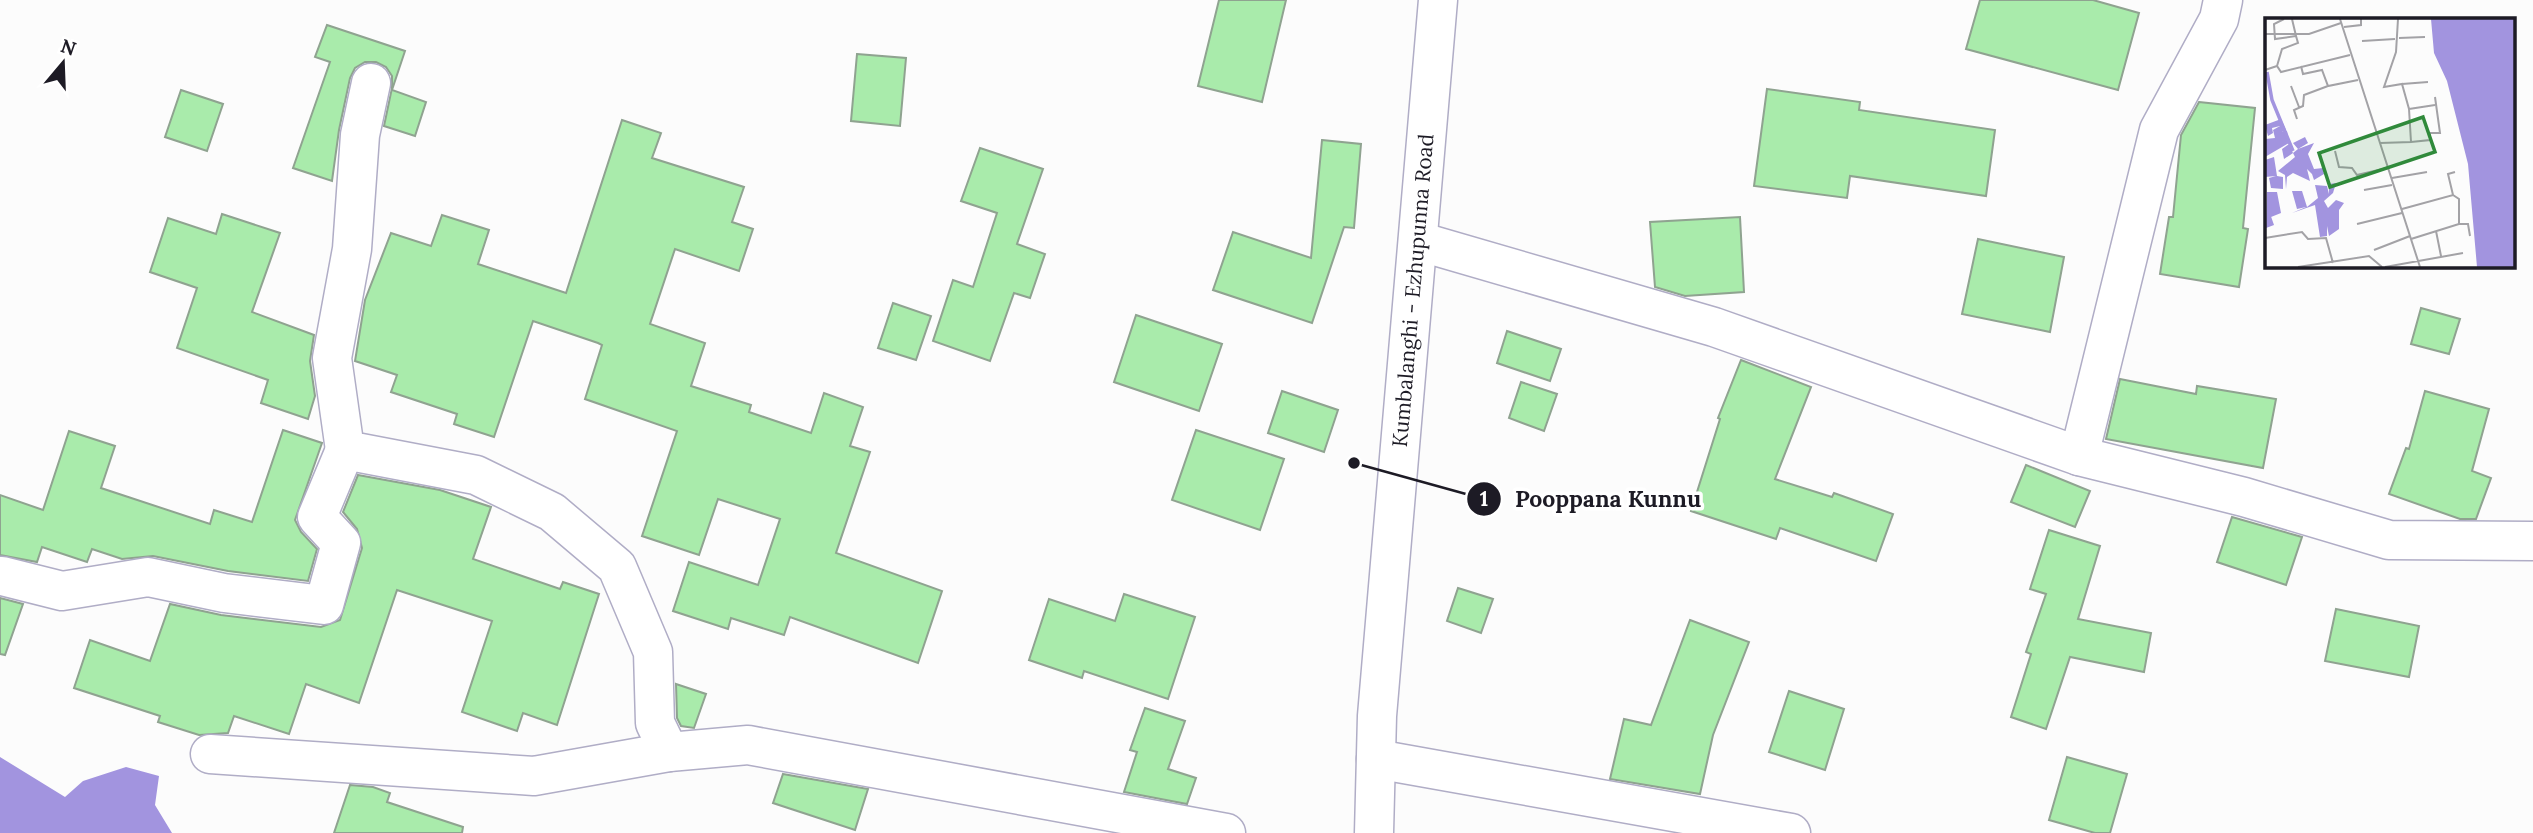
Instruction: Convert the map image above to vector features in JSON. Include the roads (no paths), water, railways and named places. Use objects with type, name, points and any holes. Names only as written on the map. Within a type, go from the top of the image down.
[{"type":"street","name":"Kumbalanghi - Ezhupunna Road","points":[[1374,833],[1377,716],[1438,0]]},
{"type":"street","points":[[2079,456],[2159,130],[2219,19],[2223,0]]},
{"type":"street","points":[[2,576],[62,591],[148,577],[224,593],[324,605],[341,543],[317,517],[345,450],[332,358],[352,249],[360,135],[372,83]]},
{"type":"street","points":[[1418,241],[1714,327],[2079,456],[2244,497],[2389,540],[2533,541]]},
{"type":"street","points":[[345,450],[476,475],[552,512],[617,567],[653,652],[655,723],[669,752]]},
{"type":"street","points":[[211,754],[534,776],[669,752],[748,745],[1226,833]]},
{"type":"street","points":[[1376,759],[1791,833]]},
{"type":"place","name":"Pooppana Kunnu","points":[[1354,463]]}]
